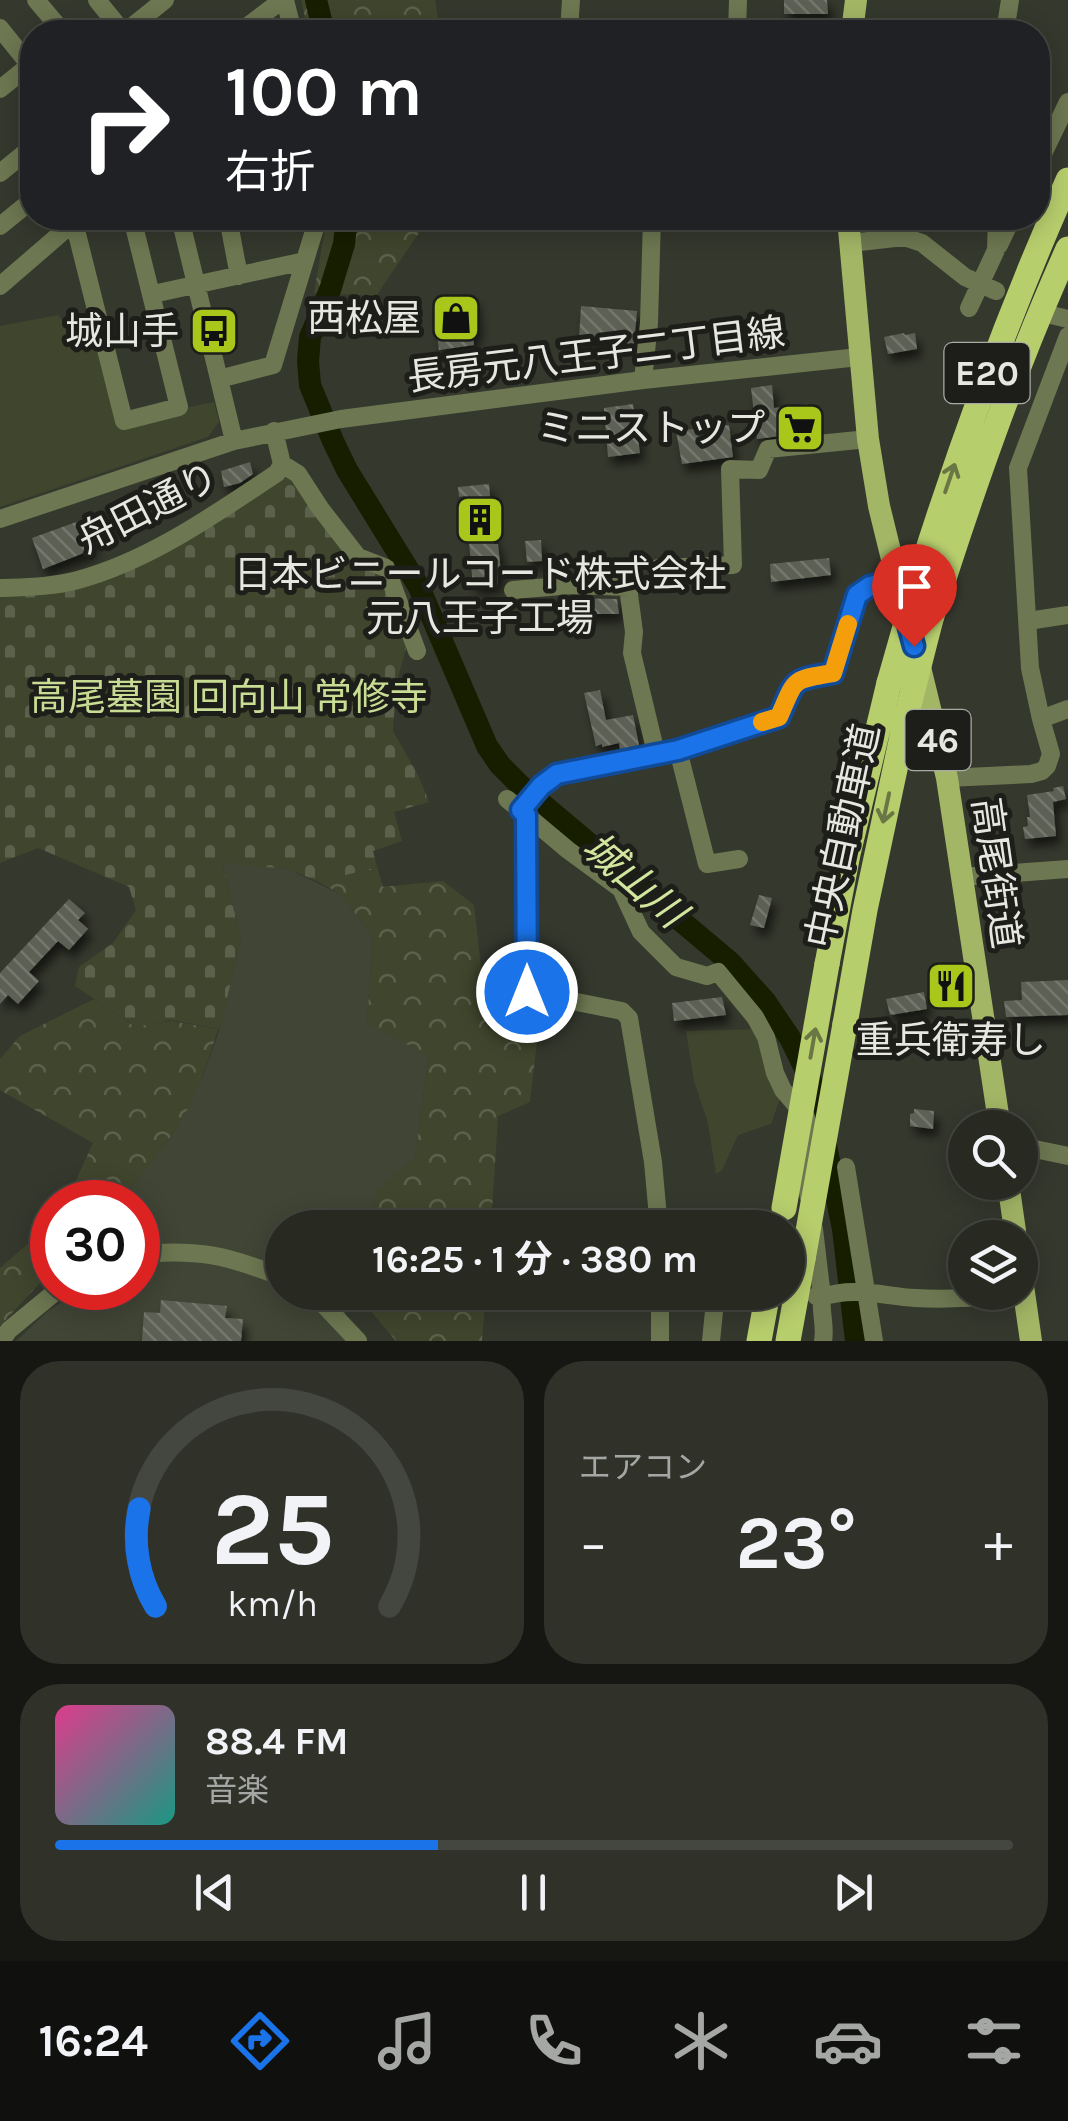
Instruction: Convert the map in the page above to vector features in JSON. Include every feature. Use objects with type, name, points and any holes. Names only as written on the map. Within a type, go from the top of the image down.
[{"type":"highway","name":"中央自動車道","points":[[1050,220],[1068,180]]},
{"type":"highway","name":"中央自動車道","points":[[784,1210],[826,964],[889,684],[908,576],[1046,230]]},
{"type":"highway","name":"中央自動車道","points":[[788,1341],[865,910],[931,618],[979,472],[1068,249]]},
{"type":"highway","points":[[759,1341],[765,1310]]},
{"type":"main road","name":"高尾街道","points":[[849,230],[868,439],[879,506],[908,576],[947,778],[997,1110]]},
{"type":"main road","points":[[1026,1310],[1031,1341]]},
{"type":"street","points":[[36,0],[53,20]]},
{"type":"street","points":[[97,0],[114,20]]},
{"type":"street","points":[[139,20],[164,0]]},
{"type":"street","points":[[256,20],[284,0]]},
{"type":"street","points":[[0,28],[20,53]]},
{"type":"street","points":[[1050,139],[1068,102]]},
{"type":"street","points":[[0,173],[20,157]]},
{"type":"street","points":[[0,226],[20,210]]},
{"type":"street","points":[[0,286],[64,230]]},
{"type":"street","points":[[78,230],[124,420],[179,407],[135,230]]},
{"type":"street","points":[[183,230],[234,441]]},
{"type":"street","points":[[230,230],[239,276]]},
{"type":"street","points":[[219,379],[273,365],[314,230]]},
{"type":"street","points":[[643,380],[652,230]]},
{"type":"street","points":[[969,308],[988,287],[997,230]]},
{"type":"street","points":[[996,250],[1006,230]]},
{"type":"street","points":[[851,243],[894,238],[922,243],[964,277],[988,287]]},
{"type":"street","points":[[152,294],[305,261]]},
{"type":"street","points":[[947,778],[1042,772],[1051,754],[1030,668],[1018,468],[1066,348]]},
{"type":"street","name":"長房元八王子二丁目線","points":[[274,432],[341,419],[643,380],[860,357]]},
{"type":"street","points":[[0,519],[234,441],[274,432],[282,464],[298,474],[358,557],[386,568],[417,651]]},
{"type":"street","points":[[658,568],[733,566],[730,469],[759,470],[768,450],[868,439]]},
{"type":"street","name":"舟田通り","points":[[0,588],[43,587],[78,580],[134,559],[231,504],[277,473],[282,464]]},
{"type":"street","points":[[657,1210],[629,1018],[622,1011],[527,992],[519,808],[557,774],[678,750],[779,717],[793,685],[802,678],[833,673],[857,595],[870,586],[908,576]]},
{"type":"street","points":[[513,590],[573,585],[628,587],[634,632],[632,653],[656,753]]},
{"type":"street","points":[[1028,621],[1068,615]]},
{"type":"street","points":[[1040,719],[1068,710]]},
{"type":"street","points":[[678,750],[707,864],[739,859]]},
{"type":"street","points":[[519,808],[621,889],[642,932],[676,967],[707,976],[718,972],[756,1017],[766,1037],[775,1073],[783,1090],[806,1117],[810,1133],[805,1175],[823,1296],[823,1341]]},
{"type":"street","points":[[961,878],[1068,869]]},
{"type":"street","points":[[1038,1150],[1068,1156]]},
{"type":"street","points":[[846,1167],[861,1291],[874,1341]]},
{"type":"street","points":[[160,1252],[212,1254],[265,1270]]},
{"type":"street","points":[[823,1296],[861,1291],[948,1299]]},
{"type":"street","points":[[1,1341],[33,1310]]},
{"type":"street","points":[[329,1310],[358,1341]]},
{"type":"street","points":[[660,1310],[660,1341]]},
{"type":"street","points":[[711,1341],[714,1310]]},
{"type":"shaded area","points":[[222,862],[288,869],[340,894],[373,936],[367,1023],[429,1055],[415,1157],[378,1190],[373,1210],[265,1210],[265,1310],[347,1310],[344,1320],[366,1341],[16,1341],[50,1310],[160,1310],[160,1180],[137,1180],[170,1138],[203,1076],[220,1028],[241,938]]},
{"type":"green space","points":[[301,0],[435,0],[438,20],[305,20]]},
{"type":"green space","points":[[325,230],[421,230],[376,296],[314,293]]},
{"type":"green space","points":[[58,315],[86,350],[105,346],[124,420],[214,402],[219,422],[208,437],[0,507],[0,326]]},
{"type":"green space","name":"高尾墓園 回向山 常修寺","points":[[289,469],[384,572],[411,630],[396,685],[393,731],[429,802],[394,812],[402,841],[373,851],[377,867],[319,882],[288,869],[222,863],[241,938],[220,1029],[171,1020],[136,1027],[75,986],[79,967],[113,943],[136,910],[129,887],[38,848],[0,863],[0,588],[78,580]]},
{"type":"green space","points":[[377,867],[383,887],[443,881],[474,905],[488,1028],[537,1041],[530,1102],[498,1116],[492,1210],[373,1210],[378,1190],[415,1157],[429,1056],[367,1023],[373,936],[340,894],[319,882]]},
{"type":"green space","points":[[94,999],[134,1026],[171,1021],[218,1029],[186,1112],[137,1180],[76,1180],[93,1143],[0,1090],[0,1059],[20,1036]]},
{"type":"green space","points":[[762,1029],[783,1090],[771,1124],[738,1135],[722,1170],[716,1174],[686,1031]]},
{"type":"green space","points":[[30,1242],[30,1294],[0,1326],[0,1268]]},
{"type":"green space","points":[[370,1310],[485,1310],[482,1341],[396,1341]]},
{"type":"building","points":[[784,0],[827,0],[828,14],[784,14]]},
{"type":"building","name":"西松屋","points":[[475,296],[478,332],[473,333],[474,345],[439,350],[433,303]]},
{"type":"building","points":[[581,306],[637,311],[634,344],[579,339]]},
{"type":"building","points":[[915,333],[917,349],[888,354],[884,337]]},
{"type":"building","points":[[772,385],[774,408],[808,404],[811,432],[757,439],[751,388]]},
{"type":"building","points":[[633,404],[640,453],[608,457],[604,408]]},
{"type":"building","points":[[729,425],[733,457],[682,464],[676,431]]},
{"type":"building","points":[[250,462],[253,474],[224,487],[221,471]]},
{"type":"building","name":"日本ビニールコード株式会社 元八王子工場","points":[[489,484],[494,544],[498,544],[501,573],[498,585],[473,587],[465,496],[459,497],[458,487]]},
{"type":"building","points":[[88,521],[94,549],[43,569],[32,538]]},
{"type":"building","points":[[541,540],[542,561],[527,562],[525,541]]},
{"type":"building","points":[[829,558],[831,575],[771,582],[770,564]]},
{"type":"building","points":[[566,598],[617,599],[619,614],[566,614]]},
{"type":"building","points":[[600,690],[606,720],[633,715],[639,745],[620,749],[619,743],[596,746],[584,693]]},
{"type":"building","points":[[1063,786],[1066,799],[1053,802],[1056,836],[1025,839],[1023,827],[1028,826],[1030,817],[1027,795]]},
{"type":"building","points":[[999,843],[1002,861],[985,863],[983,845]]},
{"type":"building","points":[[759,895],[772,898],[764,928],[750,925]]},
{"type":"building","points":[[69,899],[85,913],[78,920],[88,929],[69,950],[58,941],[29,972],[39,981],[18,1004],[8,995],[0,1004],[0,973]]},
{"type":"building","points":[[1068,980],[1068,1015],[1006,1017],[1004,1001],[1022,1000],[1021,982]]},
{"type":"building","points":[[924,992],[927,1009],[890,1015],[886,999]]},
{"type":"building","points":[[722,997],[726,1015],[674,1021],[672,1003]]},
{"type":"building","points":[[914,1109],[934,1111],[933,1129],[910,1126]]},
{"type":"building","points":[[161,1300],[227,1306],[225,1318],[243,1319],[241,1341],[142,1341],[144,1312],[160,1313]]},
{"type":"waterway","name":"城山川","points":[[316,0],[321,20]]},
{"type":"waterway","name":"城山川","points":[[346,230],[330,290],[310,337],[308,361],[310,385],[333,441],[419,587],[487,746],[500,765],[731,963],[765,1001],[790,1038],[812,1083],[819,1112],[843,1229],[856,1341]]},
{"type":"slow traffic","points":[[762,722],[779,717],[793,685],[802,678],[833,673],[848,624]]},
{"type":"place","name":"西松屋","points":[[456,318]]},
{"type":"place","name":"城山手","points":[[214,331]]},
{"type":"place","name":"ミニストップ","points":[[800,428]]},
{"type":"place","name":"日本ビニールコード株式会社 元八王子工場","points":[[480,520]]},
{"type":"place","name":"重兵衛寿し","points":[[951,986]]},
{"type":"route","points":[[527,992],[526,815],[521,810],[545,782],[557,774],[678,750],[779,717],[793,685],[802,678],[833,673],[857,595],[870,586],[896,580],[914,646]]}]
